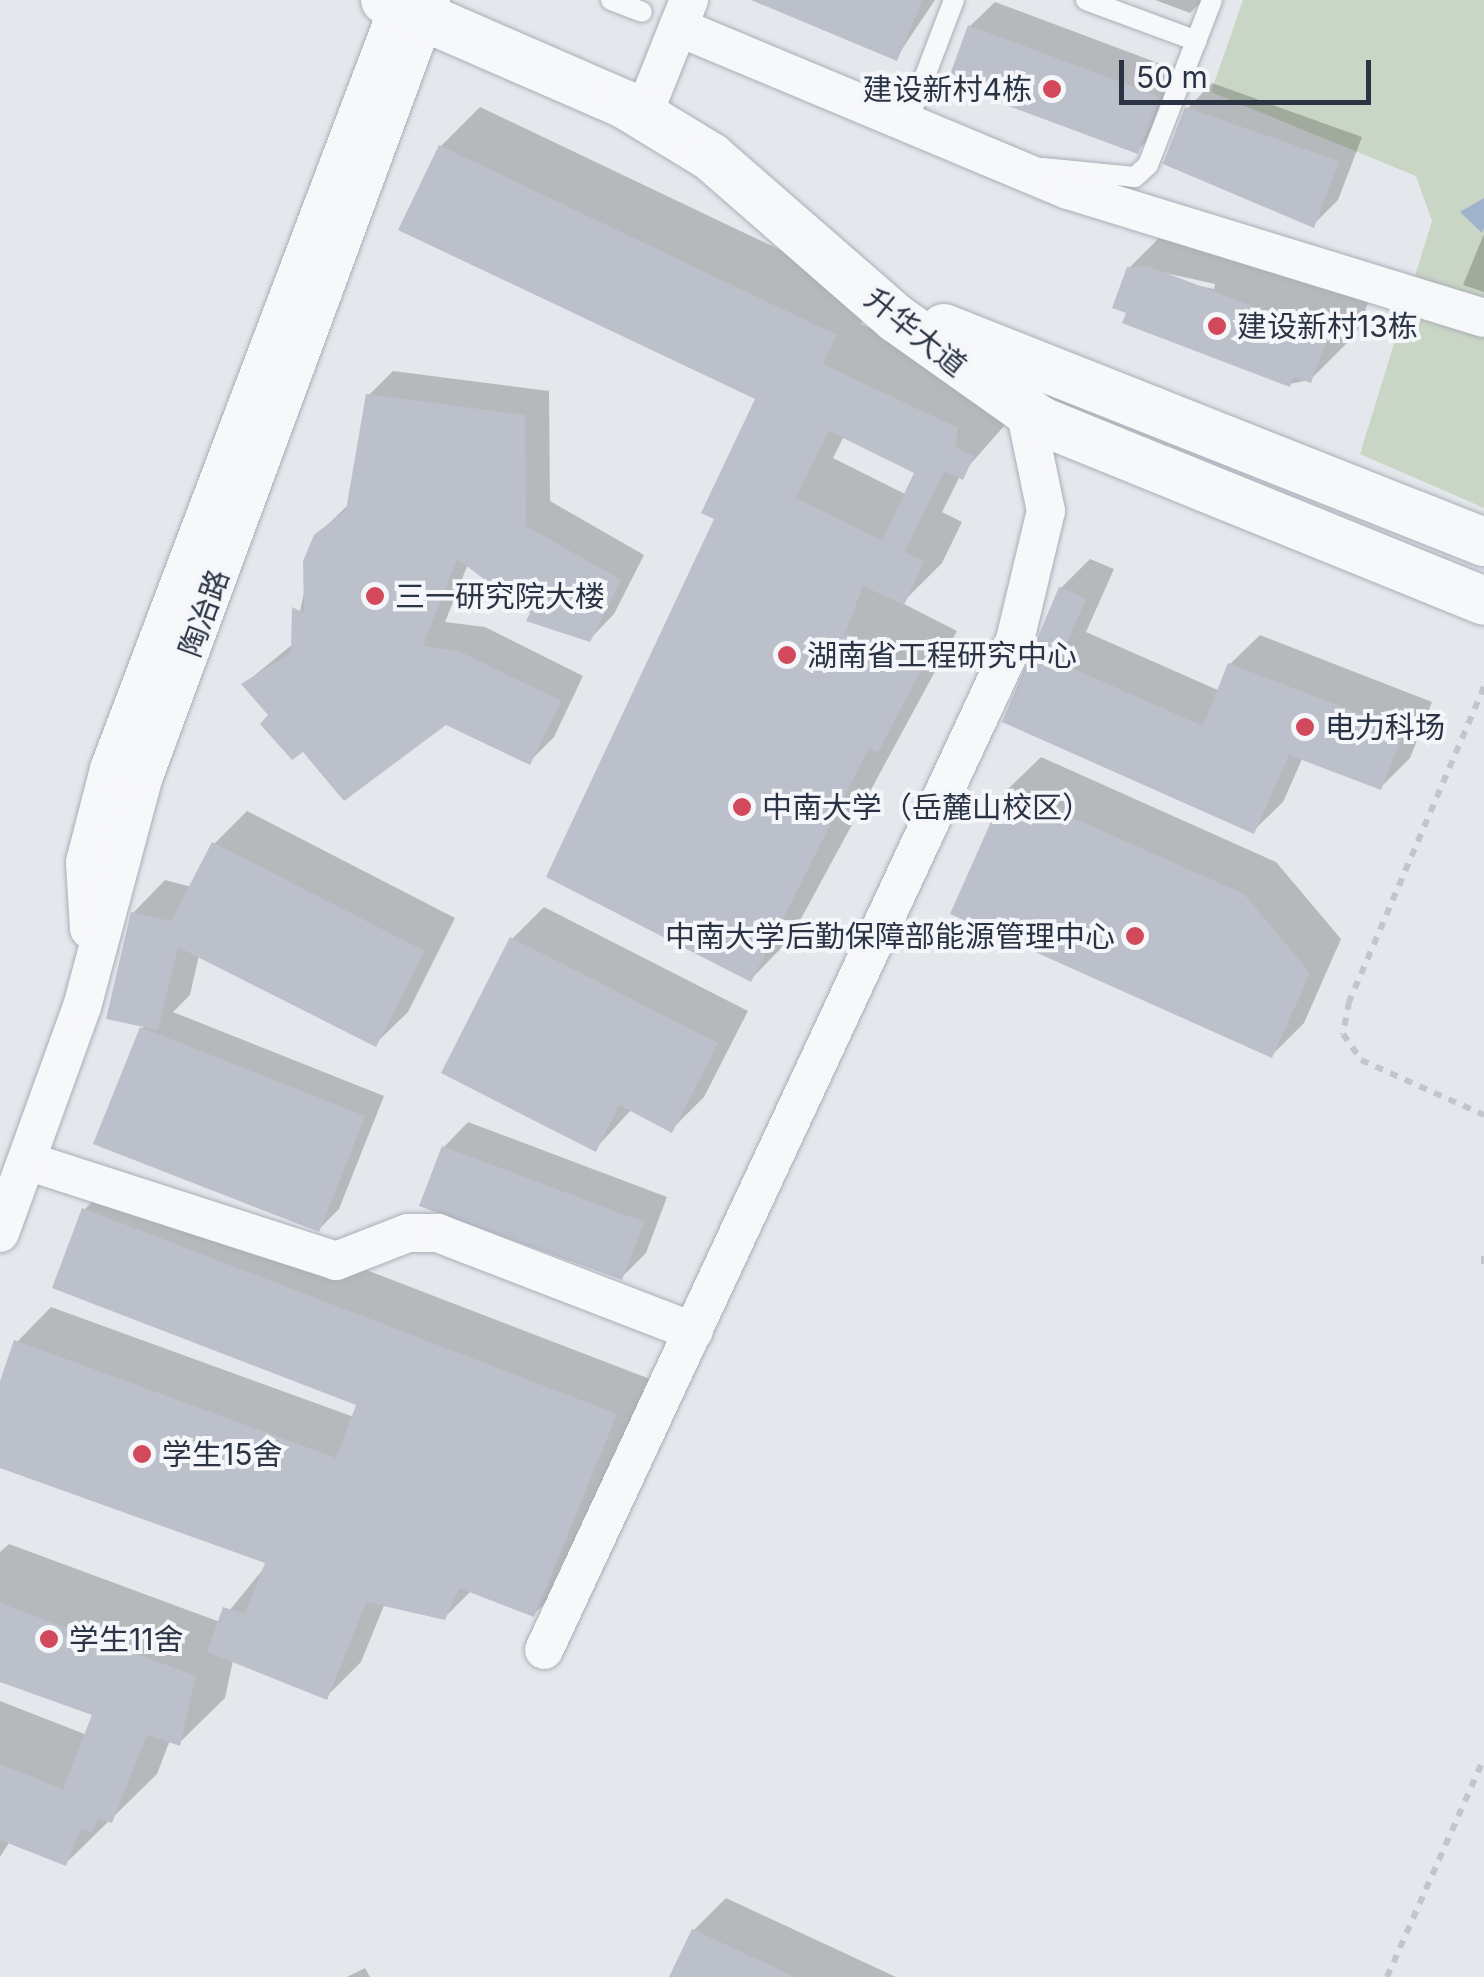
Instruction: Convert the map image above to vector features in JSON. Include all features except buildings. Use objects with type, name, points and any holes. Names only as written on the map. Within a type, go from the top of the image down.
[{"type":"street","points":[[0,1233],[92,956],[86,862],[109,768],[413,4]]},
{"type":"street","name":"升华大道","points":[[413,4],[647,105],[930,320],[1002,356],[1292,459],[1484,542]]},
{"type":"street","points":[[647,105],[684,14],[907,123],[1006,164],[1484,318]]},
{"type":"street","name":"升华大道","points":[[647,105],[897,319],[1029,413],[1092,448],[1484,601]]},
{"type":"street","points":[[544,1650],[1016,640],[1046,511],[1029,413],[1002,356]]},
{"type":"street","points":[[27,1161],[336,1260],[408,1233],[438,1232],[694,1332]]},
{"type":"lane","points":[[612,0],[642,12]]},
{"type":"lane","points":[[907,123],[954,0]]},
{"type":"lane","points":[[1086,0],[1197,41]]},
{"type":"lane","points":[[1006,164],[1135,177],[1161,141],[1212,0]]},
{"type":"path","points":[[1484,687],[1348,1002],[1343,1034],[1361,1060],[1484,1115]]},
{"type":"path","points":[[1484,1256],[1484,1268]]},
{"type":"path","points":[[1388,1977],[1484,1758]]},
{"type":"green space","points":[[1243,0],[1484,0],[1484,508],[1360,454],[1432,221],[1416,176],[1211,92]]},
{"type":"water","points":[[1484,198],[1484,228],[1482,233],[1460,212]]},
{"type":"place","name":"建设新村4栋","points":[[1052,89]]},
{"type":"place","name":"建设新村13栋","points":[[1217,326]]},
{"type":"place","name":"三一研究院大楼","points":[[375,596]]},
{"type":"place","name":"湖南省工程研究中心","points":[[787,655]]},
{"type":"place","name":"电力科场","points":[[1305,727]]},
{"type":"place","name":"中南大学（岳麓山校区）","points":[[742,807]]},
{"type":"place","name":"中南大学后勤保障部能源管理中心","points":[[1135,936]]},
{"type":"place","name":"学生15舍","points":[[142,1454]]},
{"type":"place","name":"学生11舍","points":[[49,1639]]}]
